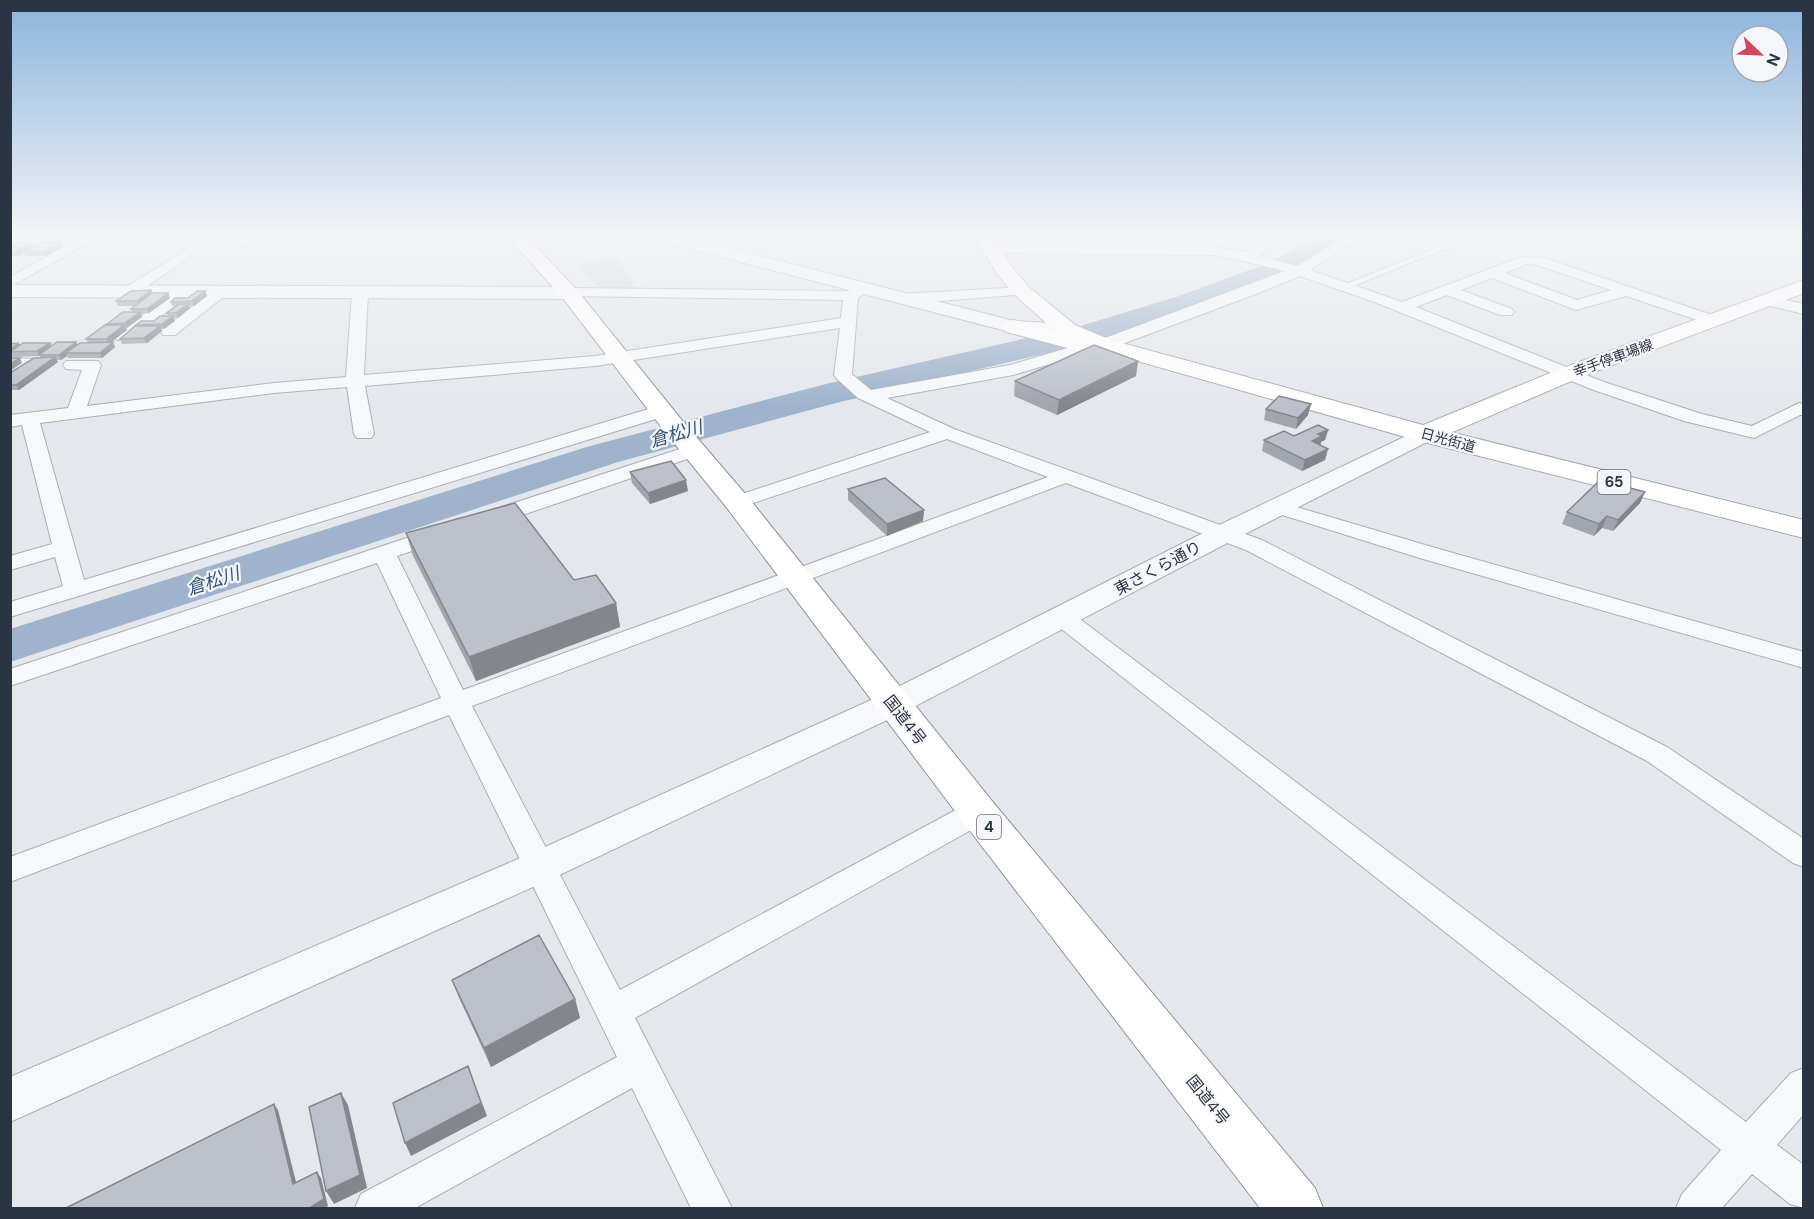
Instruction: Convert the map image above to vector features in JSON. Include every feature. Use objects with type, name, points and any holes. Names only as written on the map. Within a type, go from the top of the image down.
[{"type":"main road","name":"65","points":[[1022,291],[1081,340]]},
{"type":"main road","name":"幸手停車場線","points":[[1425,434],[1568,374],[1791,291]]},
{"type":"main road","name":"国道4号","points":[[569,292],[737,502],[892,704],[1295,1209]]},
{"type":"main road","name":"日光街道","points":[[1014,327],[1081,340],[1425,434],[1803,529]]},
{"type":"street","points":[[10,291],[858,293],[902,299],[1014,327]]},
{"type":"street","points":[[123,337],[185,291]]},
{"type":"street","points":[[169,332],[222,291]]},
{"type":"street","points":[[360,291],[356,380],[364,434]]},
{"type":"street","points":[[851,291],[858,293]]},
{"type":"street","points":[[902,299],[1022,291]]},
{"type":"street","points":[[866,395],[1013,370],[1081,340],[1228,299],[1247,291]]},
{"type":"street","points":[[1354,291],[1402,307],[1568,374],[1672,412],[1754,432],[1799,408],[1803,410]]},
{"type":"street","points":[[1402,307],[1445,291]]},
{"type":"street","points":[[1449,291],[1506,312]]},
{"type":"street","points":[[1539,291],[1576,305],[1625,291],[1715,321]]},
{"type":"street","points":[[858,293],[847,322],[843,375],[866,395],[947,433],[1254,545],[1657,754],[1803,855]]},
{"type":"street","points":[[1767,301],[1803,309]]},
{"type":"street","points":[[75,589],[63,548],[16,419],[356,380],[507,370],[621,358],[847,322]]},
{"type":"street","points":[[10,363],[29,363],[10,376]]},
{"type":"street","points":[[72,365],[92,365],[76,412]]},
{"type":"street","points":[[10,678],[467,525],[679,432]]},
{"type":"street","points":[[10,610],[75,589],[679,432]]},
{"type":"street","points":[[737,502],[947,433]]},
{"type":"street","name":"東さくら通り","points":[[10,1100],[539,867],[892,704],[1276,507],[1425,434]]},
{"type":"street","points":[[10,870],[1065,477]]},
{"type":"street","points":[[1276,507],[1803,660]]},
{"type":"street","points":[[10,562],[63,548]]},
{"type":"street","points":[[384,553],[456,702],[712,1209]]},
{"type":"street","points":[[1063,618],[1803,1190]]},
{"type":"street","points":[[614,1012],[978,812]]},
{"type":"street","points":[[393,1204],[638,1065]]},
{"type":"street","points":[[1696,1209],[1803,1085]]},
{"type":"building","points":[[131,291],[150,291],[137,301],[116,301]]},
{"type":"building","points":[[197,291],[205,291],[192,301],[171,302],[175,298],[188,298]]},
{"type":"building","points":[[152,293],[168,293],[147,309],[131,309]]},
{"type":"building","points":[[179,304],[188,304],[176,313],[167,313]]},
{"type":"building","points":[[123,312],[140,312],[125,323],[107,324]]},
{"type":"building","points":[[160,316],[173,316],[162,324],[136,325],[141,321],[154,321]]},
{"type":"building","points":[[105,325],[124,325],[106,339],[86,339]]},
{"type":"building","points":[[135,326],[160,326],[144,338],[120,339]]},
{"type":"building","points":[[57,342],[76,342],[59,355],[39,355]]},
{"type":"building","points":[[113,342],[100,353],[66,353],[80,343]]},
{"type":"building","points":[[23,343],[50,343],[37,351],[10,352]]},
{"type":"building","points":[[1094,345],[1138,361],[1059,400],[1015,381]]},
{"type":"building","points":[[55,357],[16,385],[10,385],[10,373],[13,371],[34,358]]},
{"type":"building","points":[[10,358],[20,358],[10,364]]},
{"type":"building","points":[[1279,396],[1311,404],[1298,418],[1266,409]]},
{"type":"building","points":[[1318,425],[1328,430],[1318,434],[1322,436],[1312,441],[1328,449],[1305,460],[1264,440],[1284,431],[1294,436]]},
{"type":"building","points":[[671,461],[686,480],[648,493],[630,472]]},
{"type":"building","points":[[885,478],[924,510],[887,524],[848,489]]},
{"type":"building","points":[[1600,480],[1645,492],[1618,520],[1607,516],[1599,524],[1567,512]]},
{"type":"building","points":[[515,503],[574,580],[596,575],[616,603],[469,657],[406,533]]},
{"type":"building","points":[[539,935],[575,999],[484,1048],[452,980]]},
{"type":"building","points":[[468,1066],[481,1103],[405,1143],[393,1103]]},
{"type":"building","points":[[341,1093],[360,1175],[326,1191],[309,1107]]},
{"type":"building","points":[[274,1104],[293,1184],[317,1172],[324,1199],[308,1209],[64,1209]]},
{"type":"waterway","name":"倉松川","points":[[10,646],[604,454],[830,394],[1088,334],[1187,304],[1221,291]]}]
